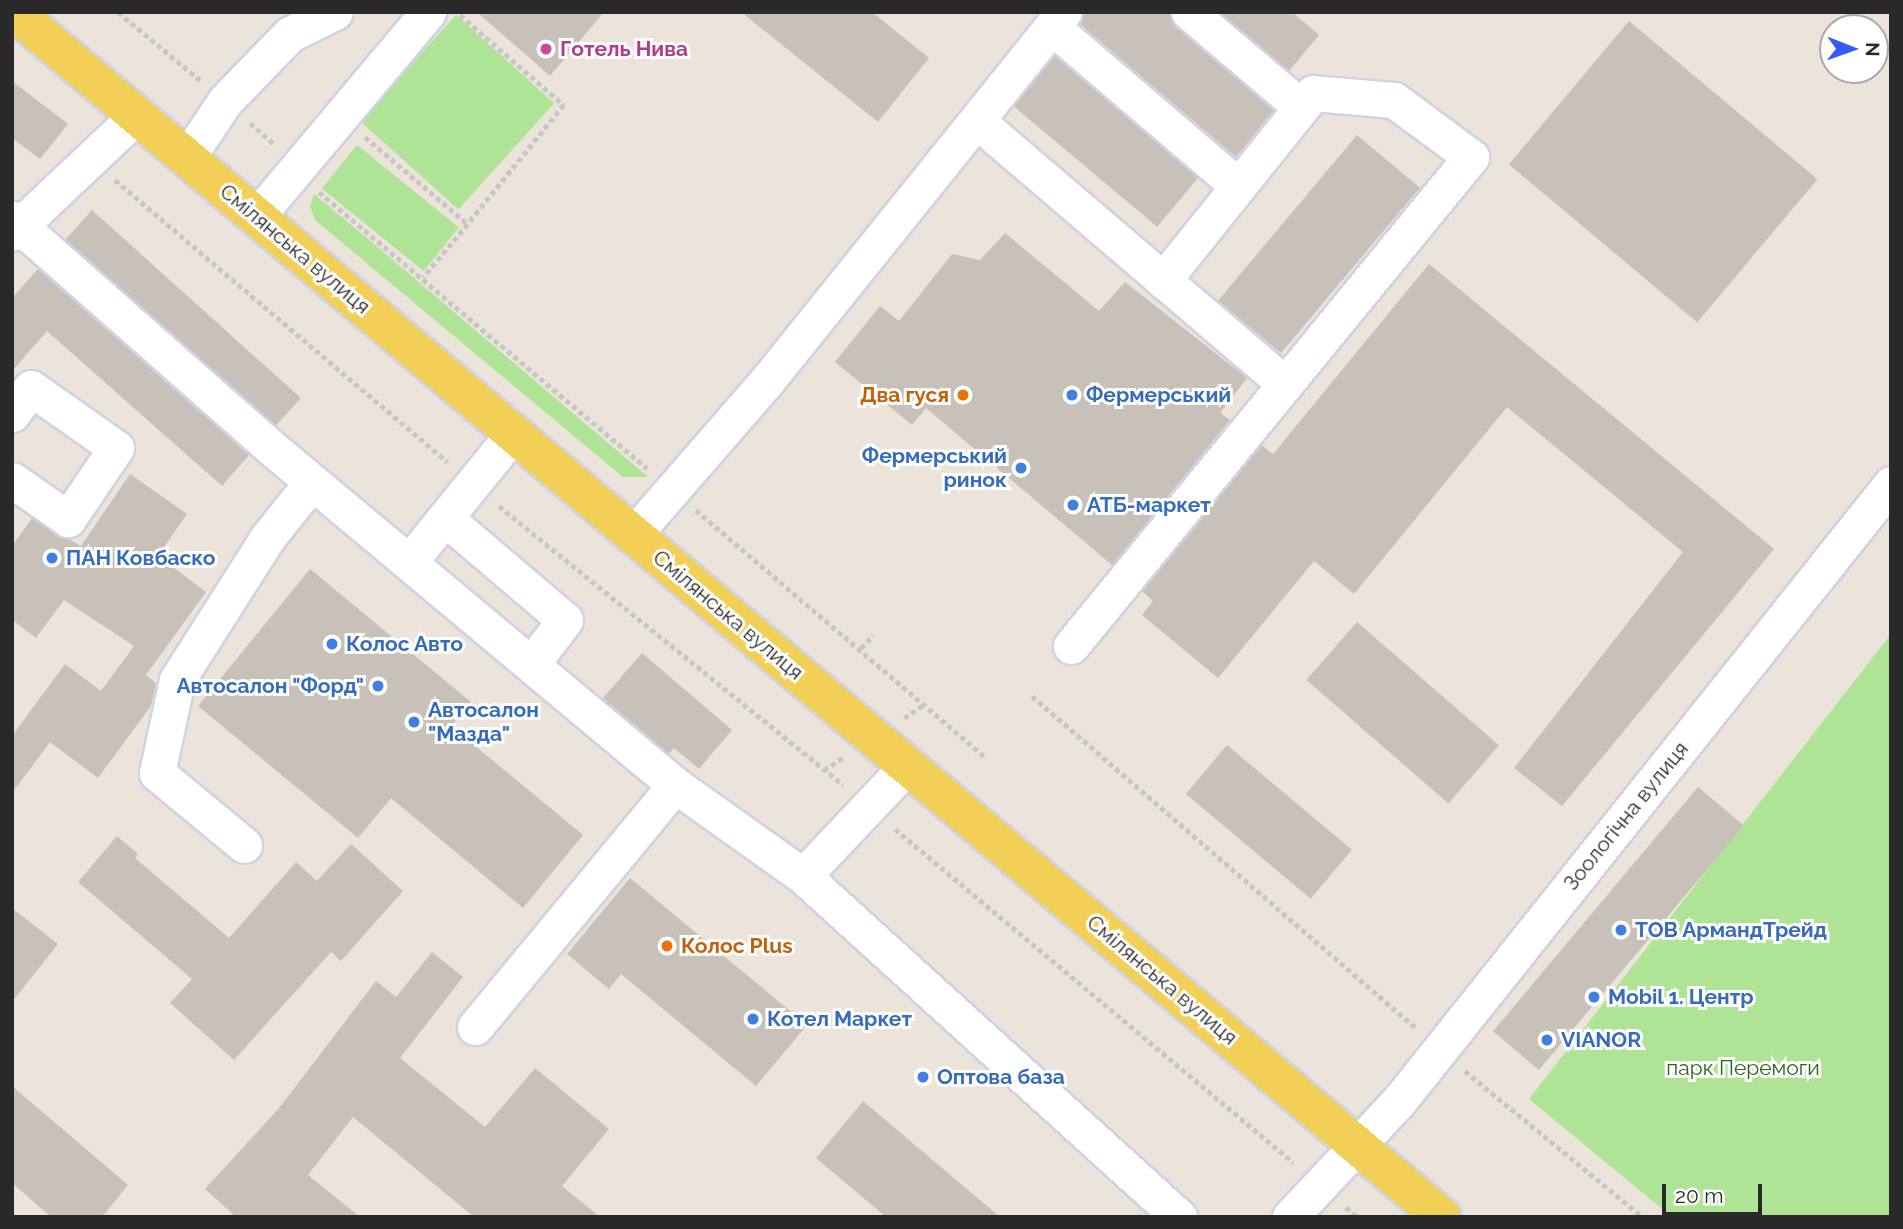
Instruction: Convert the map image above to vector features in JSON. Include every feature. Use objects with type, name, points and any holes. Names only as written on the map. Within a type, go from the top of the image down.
[{"type":"main road","name":"Смілянська вулиця","points":[[14,12],[1442,1217]]},
{"type":"street","points":[[187,158],[225,101],[290,34],[335,12]]},
{"type":"street","points":[[257,216],[428,12]]},
{"type":"street","points":[[1189,12],[1301,107]]},
{"type":"street","points":[[633,535],[766,382],[1058,20],[1238,186]]},
{"type":"street","points":[[1071,646],[1471,157],[1394,100],[1313,93],[1163,280]]},
{"type":"street","points":[[137,115],[15,226],[313,482],[675,785],[803,876],[1179,1217]]},
{"type":"street","points":[[977,121],[1285,384]]},
{"type":"street","points":[[12,414],[32,388],[116,449],[68,519],[12,480]]},
{"type":"street","points":[[409,562],[513,434]]},
{"type":"street","points":[[244,845],[157,772],[177,680],[268,537],[313,482]]},
{"type":"street","name":"Зоологічна вулиця","points":[[1290,1217],[1440,1049],[1891,484]]},
{"type":"street","points":[[445,517],[565,620],[532,663]]},
{"type":"street","points":[[803,876],[907,766]]},
{"type":"street","points":[[475,1027],[675,785]]},
{"type":"path","points":[[118,12],[299,166],[318,191],[861,648],[986,758]]},
{"type":"path","points":[[423,278],[564,105],[457,12]]},
{"type":"path","points":[[341,116],[468,224]]},
{"type":"path","points":[[90,159],[472,485],[869,807],[1357,1217]]},
{"type":"path","points":[[861,648],[873,635]]},
{"type":"path","points":[[1032,696],[1440,1049],[1643,1217]]},
{"type":"green space","points":[[456,15],[554,103],[458,210],[360,121]]},
{"type":"green space","points":[[357,145],[459,227],[424,271],[322,189]]},
{"type":"green space","points":[[314,194],[648,477],[623,477],[315,220],[310,206]]},
{"type":"green space","name":"парк Перемоги","points":[[1891,634],[1891,1217],[1672,1217],[1529,1099]]},
{"type":"building","name":"Готель Нива","points":[[477,12],[604,12],[550,76]]},
{"type":"building","points":[[741,12],[872,12],[929,58],[878,122]]},
{"type":"building","points":[[1084,12],[1169,12],[1176,27],[1274,110],[1236,157],[1080,24]]},
{"type":"building","points":[[1220,12],[1292,12],[1319,35],[1289,71]]},
{"type":"building","points":[[1629,21],[1817,179],[1697,322],[1509,164]]},
{"type":"building","points":[[1055,56],[1199,177],[1157,227],[1013,106]]},
{"type":"building","points":[[12,81],[68,124],[40,159],[12,138]]},
{"type":"building","points":[[1357,135],[1420,188],[1281,353],[1218,300]]},
{"type":"building","points":[[92,210],[301,398],[274,428],[65,240]]},
{"type":"building","name":"Фермерський","points":[[1005,233],[1099,311],[1125,282],[1247,378],[1220,413],[1230,420],[1112,565],[926,408],[912,425],[835,362],[880,306],[899,321],[952,254],[980,260]]},
{"type":"building","points":[[1429,264],[1774,549],[1562,806],[1514,768],[1683,552],[1507,407],[1354,594],[1314,561],[1218,678],[1142,615],[1153,601],[1142,591],[1261,445],[1273,454]]},
{"type":"building","points":[[38,269],[249,455],[222,486],[47,331],[12,371],[12,298]]},
{"type":"building","points":[[130,474],[187,514],[158,556],[206,592],[146,675],[156,683],[151,706],[98,778],[50,742],[12,793],[12,736],[65,664],[101,691],[134,646],[64,600],[36,638],[12,620],[12,546],[32,518],[81,546]]},
{"type":"building","points":[[310,569],[471,702],[451,726],[583,835],[523,908],[391,798],[358,838],[198,706]]},
{"type":"building","points":[[1357,622],[1499,745],[1448,803],[1306,680]]},
{"type":"building","points":[[642,653],[732,730],[699,769],[674,748],[669,754],[603,698]]},
{"type":"building","points":[[1227,745],[1352,850],[1311,899],[1186,794]]},
{"type":"building","name":"ТОВ АрмандТрейд","points":[[1698,787],[1744,826],[1539,1070],[1493,1031]]},
{"type":"building","points":[[117,836],[138,854],[135,858],[229,938],[296,862],[317,881],[351,844],[403,891],[341,961],[331,952],[234,1060],[170,1003],[192,979],[78,882]]},
{"type":"building","points":[[630,878],[807,1025],[756,1086],[621,974],[609,989],[567,954]]},
{"type":"building","points":[[12,908],[58,944],[12,1002]]},
{"type":"building","points":[[432,952],[463,977],[400,1058],[485,1127],[535,1068],[609,1129],[562,1186],[600,1217],[474,1217],[353,1117],[308,1175],[360,1217],[236,1217],[205,1189],[280,1107],[376,981],[396,997]]},
{"type":"building","points":[[12,1086],[128,1185],[102,1217],[51,1217],[12,1183]]},
{"type":"building","points":[[863,1101],[1000,1217],[886,1217],[816,1158]]},
{"type":"place","name":"Готель Нива","points":[[546,49]]},
{"type":"place","name":"Два гуся","points":[[963,395]]},
{"type":"place","name":"Фермерський","points":[[1072,395]]},
{"type":"place","name":"Фермерський ринок","points":[[1021,468]]},
{"type":"place","name":"АТБ-маркет","points":[[1073,505]]},
{"type":"place","name":"ПАН Ковбаско","points":[[52,558]]},
{"type":"place","name":"Колос Авто","points":[[332,644]]},
{"type":"place","name":"Автосалон \"Форд\"","points":[[378,686]]},
{"type":"place","name":"Автосалон \"Мазда\"","points":[[414,722]]},
{"type":"place","name":"ТОВ АрмандТрейд","points":[[1621,930]]},
{"type":"place","name":"Колос Plus","points":[[667,946]]},
{"type":"place","name":"Mobil 1. Центр","points":[[1594,997]]},
{"type":"place","name":"Котел Маркет","points":[[753,1019]]},
{"type":"place","name":"VIANOR","points":[[1547,1040]]},
{"type":"place","name":"Оптова база","points":[[923,1077]]}]
